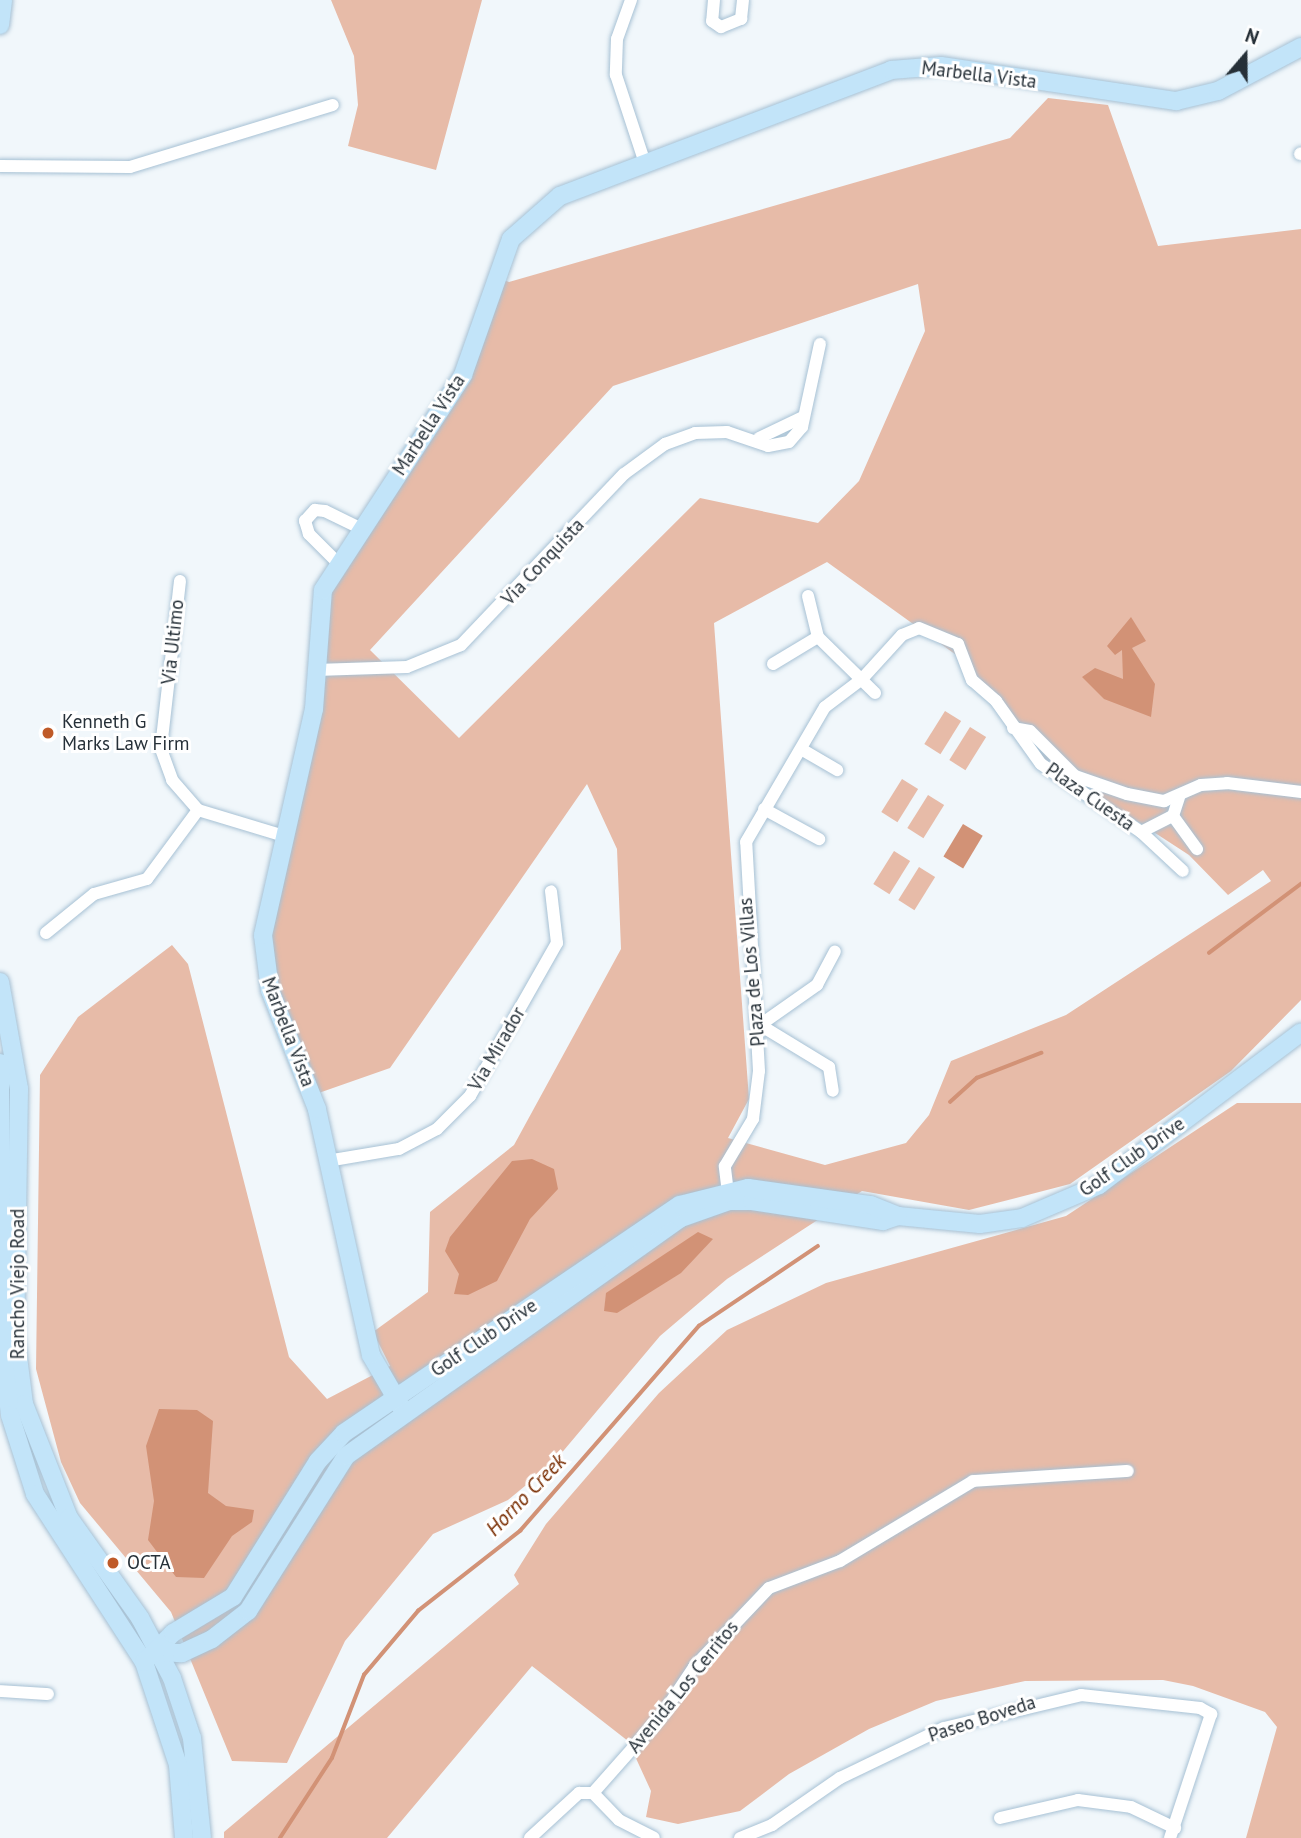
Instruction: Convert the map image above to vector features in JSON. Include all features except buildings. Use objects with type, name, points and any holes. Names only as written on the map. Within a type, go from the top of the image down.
[{"type":"street","points":[[0,25],[3,0]]},
{"type":"street","points":[[631,0],[617,39],[616,75],[645,163]]},
{"type":"street","points":[[714,0],[712,21],[721,27],[741,19],[743,0]]},
{"type":"street","name":"Marbella Vista","points":[[398,1406],[365,1334],[313,1095],[263,961],[264,925],[314,709],[317,612],[337,562],[463,375],[497,266],[515,233],[550,202],[645,163],[903,67],[941,66],[1176,101],[1218,91],[1301,47]]},
{"type":"street","points":[[0,166],[130,167],[332,105]]},
{"type":"street","name":"Via Conquista","points":[[316,670],[407,667],[449,653],[472,636],[644,456],[695,433],[759,438],[801,418],[820,344]]},
{"type":"street","points":[[337,562],[309,534],[305,521],[315,510],[325,511],[360,528]]},
{"type":"street","name":"Via Ultimo","points":[[180,581],[161,749],[172,780],[198,810]]},
{"type":"street","points":[[807,596],[818,637],[874,693]]},
{"type":"street","name":"Plaza de Los Villas","points":[[727,1195],[725,1166],[756,1109],[760,1025],[751,1006],[744,862],[746,842],[828,704],[862,679],[897,638],[919,628]]},
{"type":"street","name":"Plaza Cuesta","points":[[919,628],[958,644],[972,680],[1050,772],[1141,832],[1183,871]]},
{"type":"street","points":[[773,664],[818,637]]},
{"type":"street","name":"Plaza Cuesta","points":[[1013,728],[1030,731],[1075,776],[1126,794],[1179,798],[1201,785],[1227,783],[1301,792]]},
{"type":"street","points":[[801,749],[837,770]]},
{"type":"street","points":[[1179,798],[1173,816],[1197,849]]},
{"type":"street","points":[[765,809],[819,839]]},
{"type":"street","points":[[46,933],[93,894],[147,879],[198,810],[284,836]]},
{"type":"street","name":"Plaza Cuesta","points":[[1141,832],[1173,816]]},
{"type":"street","name":"Via Mirador","points":[[327,1161],[399,1149],[437,1129],[470,1096],[557,943],[551,891]]},
{"type":"street","points":[[833,1091],[829,1067],[760,1025],[817,985],[835,951]]},
{"type":"street","name":"Rancho Viejo Road","points":[[0,982],[19,1089],[16,1333],[24,1404],[69,1518],[160,1653],[192,1738],[202,1838]]},
{"type":"street","name":"Golf Club Drive","points":[[144,1662],[160,1653],[173,1633],[233,1597],[318,1461],[344,1433],[398,1406],[681,1218],[727,1195],[883,1221],[898,1216],[980,1224],[1052,1209],[1099,1185],[1301,1032]]},
{"type":"street","name":"Rancho Viejo Road","points":[[0,1063],[1,1334],[18,1446],[57,1534],[144,1662],[178,1765],[184,1838]]},
{"type":"street","name":"Golf Club Drive","points":[[160,1653],[182,1653],[237,1623],[270,1582],[330,1476],[398,1406]]},
{"type":"street","name":"Avenida Los Cerritos","points":[[593,1793],[656,1723],[694,1668],[769,1588],[840,1561],[973,1481],[1128,1471]]},
{"type":"street","points":[[0,1691],[48,1694]]},
{"type":"street","name":"Paseo Boveda","points":[[740,1838],[772,1825],[840,1778],[944,1728],[1081,1695],[1211,1714],[1173,1833]]},
{"type":"street","points":[[530,1838],[579,1793],[593,1793],[619,1820],[654,1838]]},
{"type":"street","points":[[1000,1818],[1077,1800],[1131,1807],[1173,1833]]},
{"type":"shaded area","points":[[331,0],[482,0],[436,170],[348,146],[358,105],[354,56]]},
{"type":"shaded area","points":[[1048,98],[1108,105],[1158,246],[1301,229],[1301,1000],[1231,1071],[1070,1184],[969,1210],[862,1191],[727,1279],[660,1336],[554,1462],[508,1500],[433,1534],[345,1641],[287,1763],[232,1761],[171,1612],[80,1503],[61,1462],[36,1369],[40,1075],[78,1017],[172,945],[188,964],[289,1357],[327,1399],[390,1366],[373,1332],[428,1292],[430,1212],[514,1145],[621,949],[617,849],[587,784],[390,1068],[313,1095],[263,961],[314,709],[317,612],[463,375],[493,276],[509,282],[1010,138]],"holes":[[[918,284],[925,331],[859,481],[818,523],[700,498],[459,738],[370,650],[613,386]],[[827,562],[959,657],[1049,764],[1189,855],[1228,895],[1263,870],[1271,881],[1066,1015],[951,1061],[929,1115],[906,1143],[825,1165],[728,1138],[749,1099],[714,623]]]},
{"type":"shaded area","points":[[1131,617],[1146,641],[1132,648],[1155,684],[1151,717],[1104,699],[1082,677],[1095,668],[1123,679],[1122,650],[1115,655],[1107,646]]},
{"type":"shaded area","points":[[945,711],[961,721],[940,754],[924,744]]},
{"type":"shaded area","points":[[970,727],[986,737],[965,770],[949,760]]},
{"type":"shaded area","points":[[902,779],[918,789],[897,822],[881,812]]},
{"type":"shaded area","points":[[928,795],[944,805],[923,838],[907,828]]},
{"type":"shaded area","points":[[963,824],[983,836],[963,868],[943,857]]},
{"type":"shaded area","points":[[894,851],[910,861],[889,894],[873,884]]},
{"type":"shaded area","points":[[919,867],[935,877],[914,910],[898,900]]},
{"type":"shaded area","points":[[1237,1103],[1301,1103],[1301,1838],[1246,1838],[1277,1727],[1265,1712],[1193,1686],[1163,1680],[1025,1681],[936,1701],[869,1729],[789,1774],[740,1811],[678,1824],[646,1817],[651,1791],[628,1741],[532,1666],[387,1838],[224,1838],[224,1832],[519,1584],[514,1575],[546,1524],[659,1393],[727,1330],[826,1283],[1066,1216]]},
{"type":"shaded area","points":[[532,1159],[554,1169],[558,1189],[530,1219],[497,1281],[468,1295],[454,1294],[459,1274],[445,1251],[450,1237],[512,1161]]},
{"type":"shaded area","points":[[698,1232],[713,1239],[681,1273],[617,1313],[604,1311],[606,1293]]},
{"type":"shaded area","points":[[159,1409],[197,1410],[213,1421],[208,1493],[226,1506],[254,1510],[252,1522],[232,1536],[204,1578],[176,1577],[148,1540],[154,1501],[146,1446]]},
{"type":"waterway","name":"Horno Creek","points":[[1209,953],[1301,884]]},
{"type":"waterway","name":"Horno Creek","points":[[950,1102],[977,1078],[1041,1053]]},
{"type":"waterway","name":"Horno Creek","points":[[280,1838],[332,1758],[364,1675],[418,1611],[520,1531],[699,1326],[818,1246]]},
{"type":"place","name":"Kenneth G Marks Law Firm","points":[[48,733]]},
{"type":"place","name":"OCTA","points":[[113,1563]]}]
